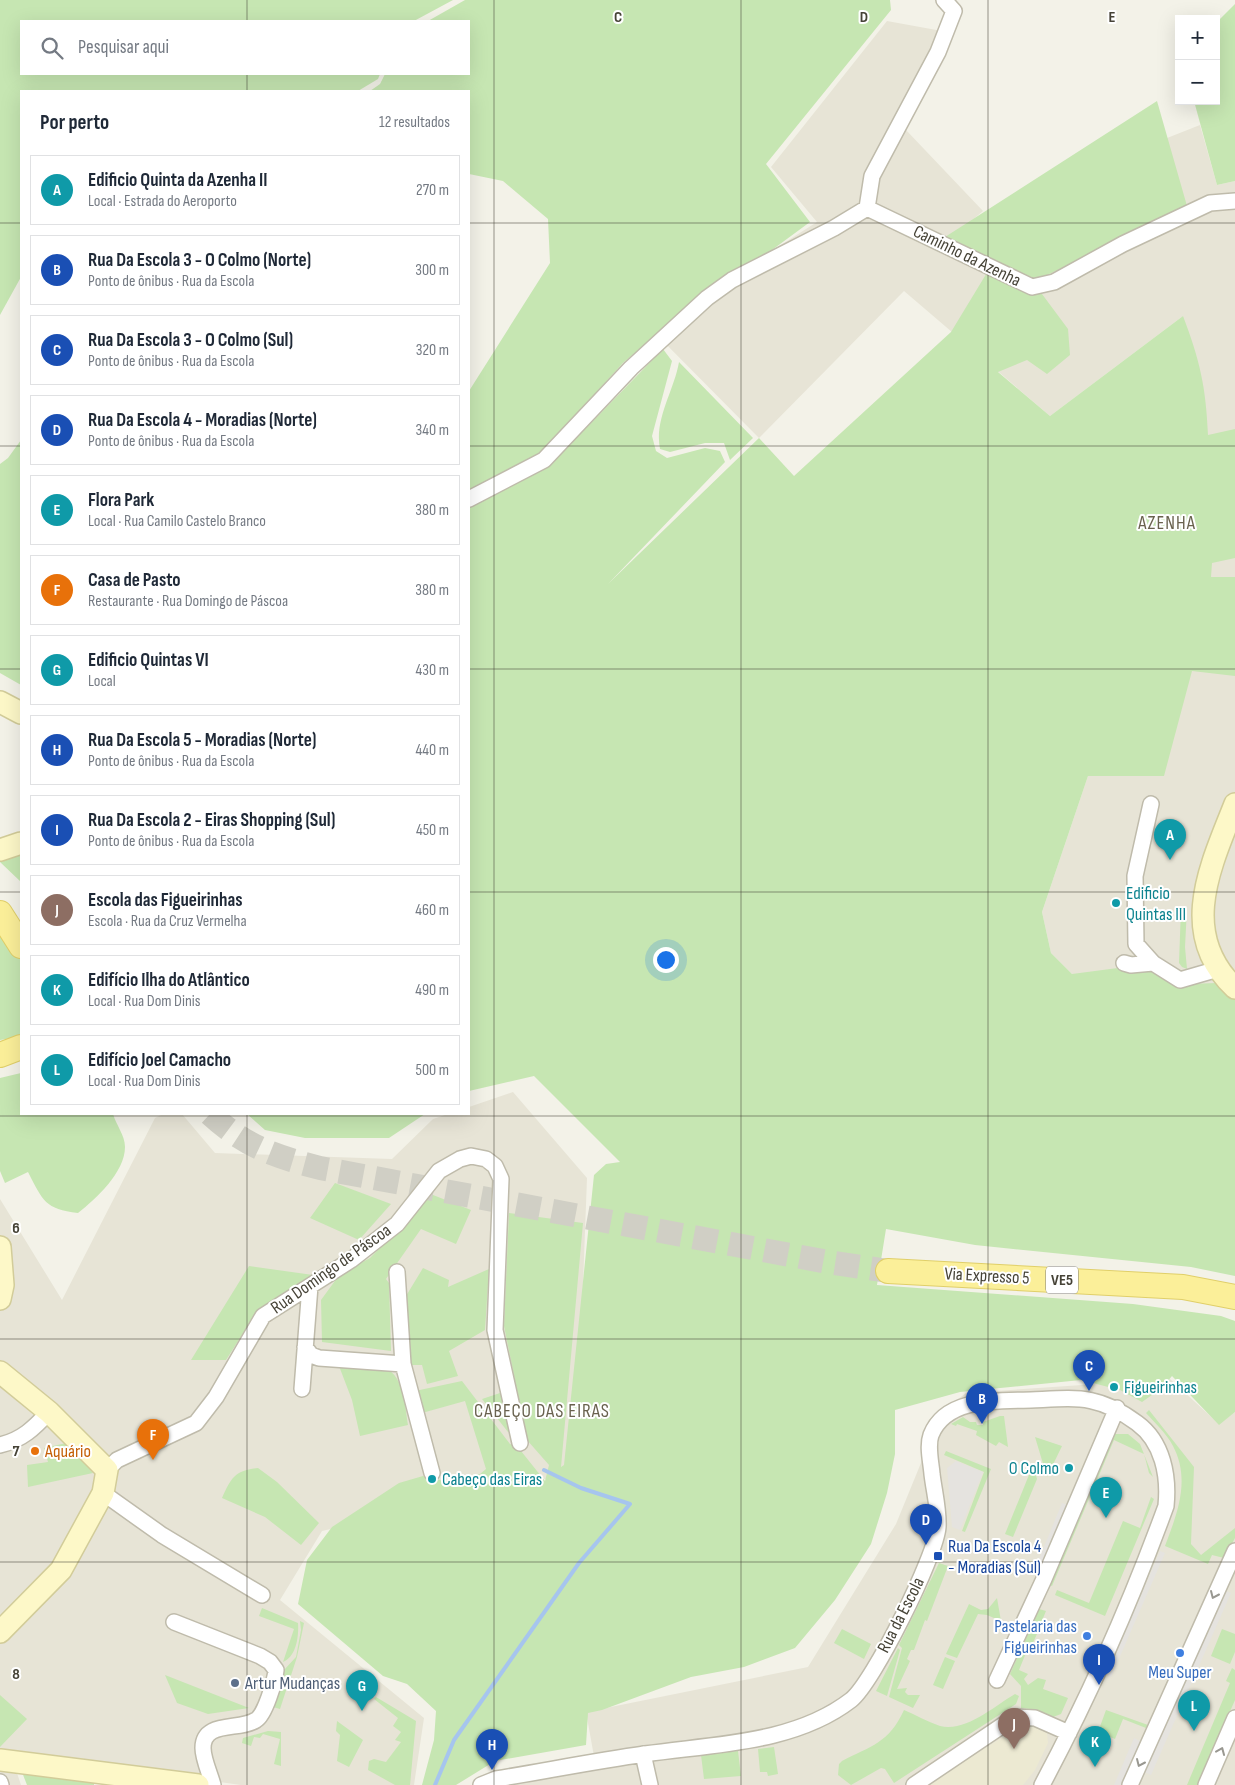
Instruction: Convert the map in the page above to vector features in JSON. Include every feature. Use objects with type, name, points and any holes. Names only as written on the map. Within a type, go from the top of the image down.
[{"type":"main road","points":[[0,899],[20,911]]},
{"type":"main road","points":[[0,902],[20,920]]},
{"type":"main road","points":[[0,908],[20,932]]},
{"type":"main road","points":[[0,913],[20,944]]},
{"type":"main road","points":[[0,1055],[20,1047]]},
{"type":"main road","points":[[0,1068],[9,1069],[20,1064]]},
{"type":"main road","name":"Via Expresso 5","points":[[888,1270],[1183,1287],[1235,1297]]},
{"type":"street","points":[[470,498],[544,460],[631,368],[707,298],[732,280],[834,228],[867,208],[872,176],[938,52],[954,11],[944,0]]},
{"type":"street","name":"Caminho da Azenha","points":[[867,208],[1032,287],[1054,282],[1123,244],[1210,203],[1235,201]]},
{"type":"street","points":[[0,702],[20,712]]},
{"type":"street","points":[[1150,804],[1135,876],[1136,944],[1153,963],[1180,980],[1218,969]]},
{"type":"street","points":[[1235,804],[1207,874],[1204,894],[1206,937],[1218,969],[1235,988]]},
{"type":"street","points":[[0,850],[20,843]]},
{"type":"street","points":[[1124,963],[1131,965],[1153,963]]},
{"type":"street","name":"Rua Domingo de Páscoa","points":[[107,1470],[117,1460],[196,1423],[216,1397],[262,1316],[350,1260],[396,1224],[439,1171],[471,1156],[486,1159],[495,1166],[501,1179],[495,1330],[520,1443]]},
{"type":"street","points":[[0,1247],[3,1285],[0,1299]]},
{"type":"street","points":[[397,1272],[403,1364],[432,1473]]},
{"type":"street","points":[[302,1389],[310,1286]]},
{"type":"street","points":[[304,1347],[311,1355],[319,1358],[403,1364]]},
{"type":"street","points":[[0,1372],[49,1412],[107,1470],[103,1493],[61,1570],[0,1632]]},
{"type":"street","name":"Rua da Escola","points":[[481,1785],[496,1780],[643,1754],[772,1735],[804,1726],[851,1700],[863,1688],[892,1635],[933,1546],[938,1528],[930,1456],[931,1436],[947,1414],[958,1409],[989,1402],[1081,1398],[1117,1408],[1142,1426],[1158,1448],[1167,1474],[1166,1506],[1130,1600],[1069,1733],[1042,1785]]},
{"type":"street","points":[[998,1680],[1044,1579],[1117,1408]]},
{"type":"street","points":[[0,1445],[11,1442],[30,1432],[49,1412]]},
{"type":"street","points":[[103,1493],[162,1535],[262,1595]]},
{"type":"street","points":[[1130,1785],[1235,1552]]},
{"type":"street","points":[[174,1622],[260,1656],[270,1662],[276,1670],[263,1712],[258,1720],[212,1730],[207,1735],[203,1750],[213,1785]]},
{"type":"street","points":[[914,1785],[1015,1717],[1035,1718],[1069,1733]]},
{"type":"street","points":[[1206,1785],[1235,1718]]},
{"type":"street","points":[[643,1754],[650,1785]]},
{"type":"street","points":[[0,1760],[198,1785]]},
{"type":"shaded area","points":[[887,21],[953,33],[906,130],[983,211],[950,239],[1034,279],[1162,140],[1200,125],[1217,185],[1235,181],[1235,1006],[1190,978],[1095,997],[1051,953],[1042,912],[1088,776],[1183,316],[1050,416],[904,291],[759,438],[650,328],[817,222],[771,167]]},
{"type":"shaded area","points":[[513,1092],[587,1178],[576,1472],[322,1531],[280,1600],[424,1718],[414,1785],[241,1785],[10,1752],[21,1785],[0,1785],[0,1199],[62,1300],[155,1118],[161,1115],[183,1115],[215,1153],[392,1159],[433,1119],[445,1115],[470,1115],[470,1107]]},
{"type":"shaded area","points":[[1170,1379],[1219,1424],[1235,1412],[1235,1785],[509,1785],[595,1762],[586,1712],[808,1667],[896,1524],[923,1458],[933,1418],[966,1393]]},
{"type":"shaded area","points":[[956,1461],[983,1472],[960,1530],[952,1527],[947,1468]]},
{"type":"shaded area","points":[[1062,1503],[1068,1505],[1043,1566],[1037,1564]]},
{"type":"shaded area","points":[[1160,1551],[1165,1553],[1111,1677],[1107,1675]]},
{"type":"shaded area","points":[[1222,1589],[1231,1593],[1151,1775],[1142,1771]]},
{"type":"shaded area","points":[[1025,1723],[1047,1733],[1048,1743],[1035,1770],[1023,1785],[927,1785]]},
{"type":"shaded area","points":[[1134,1738],[1140,1741],[1122,1785],[1114,1785]]},
{"type":"green space","points":[[0,0],[453,0],[416,20],[20,20],[20,75],[380,75],[378,79],[360,90],[20,90],[20,279],[0,315]]},
{"type":"green space","points":[[465,0],[890,0],[891,10],[766,164],[810,222],[651,339],[623,363],[540,454],[470,489],[470,389],[550,263],[548,219],[503,181],[470,174],[470,90],[371,90],[380,84],[384,75],[470,75],[470,20],[430,20]]},
{"type":"green space","points":[[1235,4],[1235,181],[1217,185],[1195,105],[1220,105],[1220,19]]},
{"type":"green space","points":[[1157,101],[1187,206],[1033,282],[945,237]]},
{"type":"green space","points":[[988,271],[1030,293],[1042,294],[1068,329],[1070,355],[1047,374],[1027,360],[998,372],[1050,416],[1183,316],[1201,374],[1206,402],[1208,435],[1235,429],[1235,558],[1212,563],[1211,577],[1235,577],[1235,676],[1192,671],[1164,776],[1088,776],[1042,912],[1051,953],[1072,974],[1156,963],[1188,984],[1217,983],[1235,994],[1235,1276],[1191,1267],[975,1245],[886,1229],[877,1285],[1133,1304],[1221,1316],[1235,1321],[1235,1412],[1219,1425],[1172,1376],[1162,1388],[1142,1402],[1120,1390],[1081,1380],[960,1392],[895,1410],[895,1454],[887,1493],[871,1544],[835,1600],[795,1648],[744,1667],[691,1677],[602,1710],[588,1713],[586,1745],[495,1761],[456,1785],[422,1785],[434,1740],[436,1711],[407,1684],[383,1676],[298,1604],[307,1560],[332,1527],[399,1483],[423,1476],[444,1481],[480,1474],[486,1469],[465,1401],[422,1413],[415,1391],[462,1381],[510,1444],[517,1446],[545,1481],[549,1465],[527,1440],[504,1326],[509,1213],[583,1223],[561,1467],[564,1465],[594,1175],[606,1164],[620,1162],[534,1076],[470,1091],[470,505],[552,463],[663,349],[672,361],[652,436],[656,451],[667,458],[705,448],[720,451],[725,462],[608,584],[759,438],[794,476],[951,332]]},
{"type":"green space","points":[[679,362],[753,438],[730,460],[724,443],[705,443],[670,452],[660,449],[659,438],[662,416]]},
{"type":"green space","points":[[20,441],[20,684],[0,673],[0,464],[8,458]]},
{"type":"green space","points":[[20,854],[20,881],[0,862]]},
{"type":"green space","points":[[1181,908],[1187,908],[1185,947],[1187,969],[1179,963]]},
{"type":"green space","points":[[0,922],[20,951],[20,1035],[0,1040]]},
{"type":"green space","points":[[20,1073],[20,1115],[113,1115],[125,1143],[124,1156],[115,1175],[101,1193],[78,1213],[58,1209],[46,1202],[37,1190],[28,1172],[5,1183],[0,1171],[0,1078]]},
{"type":"green space","points":[[248,1115],[424,1115],[389,1138],[305,1138],[265,1130]]},
{"type":"green space","points":[[335,1183],[391,1204],[359,1240],[310,1218]]},
{"type":"green space","points":[[428,1193],[471,1210],[456,1244],[421,1229],[386,1279],[389,1283],[391,1351],[322,1342],[321,1300],[340,1274],[370,1258],[409,1218]]},
{"type":"green space","points":[[249,1266],[313,1275],[256,1313],[226,1360],[191,1360]]},
{"type":"green space","points":[[423,1268],[449,1280],[448,1287],[489,1269],[485,1330],[449,1351],[458,1376],[427,1384],[422,1365],[410,1365],[406,1296]]},
{"type":"green space","points":[[339,1366],[389,1370],[401,1388],[408,1425],[360,1436],[352,1400]]},
{"type":"green space","points":[[500,1393],[512,1431],[508,1432],[482,1399]]},
{"type":"green space","points":[[1149,1410],[1194,1467],[1191,1544],[1201,1555],[1235,1528],[1235,1538],[1224,1558],[1212,1555],[1208,1564],[1165,1546],[1178,1509],[1182,1484],[1181,1471],[1173,1446],[1146,1413]]},
{"type":"green space","points":[[1004,1416],[1008,1447],[999,1442],[996,1446],[976,1435],[977,1431],[957,1424],[956,1426],[951,1424],[963,1417],[970,1422],[976,1422],[977,1425],[983,1425],[983,1422]]},
{"type":"green space","points":[[1115,1434],[1128,1434],[1140,1444],[1144,1454],[1114,1440],[1052,1586],[1049,1585]]},
{"type":"green space","points":[[1035,1437],[1062,1446],[1047,1477]]},
{"type":"green space","points":[[71,1442],[93,1473],[28,1487],[27,1465],[48,1462],[44,1448]]},
{"type":"green space","points":[[946,1451],[991,1469],[965,1532],[962,1531],[984,1472],[944,1455]]},
{"type":"green space","points":[[1144,1454],[1153,1477],[1149,1473]]},
{"type":"green space","points":[[1033,1465],[1037,1479],[1013,1537],[1005,1534]]},
{"type":"green space","points":[[258,1468],[277,1482],[319,1523],[301,1545],[265,1517],[222,1498],[235,1476],[244,1471]]},
{"type":"green space","points":[[1151,1497],[1154,1499],[1105,1616],[1055,1595],[1057,1590],[1089,1603],[1123,1521],[1140,1528]]},
{"type":"green space","points":[[939,1563],[948,1566],[927,1621],[925,1620],[914,1650],[911,1650],[907,1659],[910,1661],[897,1689],[907,1688],[905,1692],[908,1695],[920,1695],[913,1708],[889,1697],[902,1648],[899,1645]]},
{"type":"green space","points":[[997,1598],[1001,1621],[987,1615],[978,1614],[957,1658],[946,1654],[969,1604],[981,1610],[988,1609]]},
{"type":"green space","points":[[262,1608],[298,1623],[296,1646],[291,1656],[283,1662],[294,1629],[259,1616]]},
{"type":"green space","points":[[1039,1609],[1046,1611],[1041,1623],[1039,1622],[1034,1632],[1037,1634],[1030,1649],[1028,1648],[1019,1670],[1028,1674],[1024,1679],[1028,1685],[1038,1678],[1046,1680],[1043,1689],[1068,1698],[1061,1714],[1053,1717],[1021,1708],[1021,1686],[1010,1674]]},
{"type":"green space","points":[[300,1621],[304,1623],[297,1657],[280,1709],[273,1707],[282,1683],[284,1670],[296,1657],[301,1630]]},
{"type":"green space","points":[[842,1629],[871,1644],[864,1659],[834,1643]]},
{"type":"green space","points":[[1222,1629],[1235,1634],[1235,1652],[1230,1664],[1211,1656]]},
{"type":"green space","points":[[898,1648],[900,1650],[887,1696],[876,1691]]},
{"type":"green space","points":[[945,1657],[955,1661],[943,1689],[933,1685]]},
{"type":"green space","points":[[1232,1668],[1235,1670],[1235,1700],[1198,1785],[1187,1785],[1230,1683],[1226,1681]]},
{"type":"green space","points":[[165,1675],[249,1708],[208,1714],[177,1703]]},
{"type":"green space","points":[[1015,1694],[1019,1696],[1016,1704],[894,1783],[885,1769],[881,1768],[851,1785],[838,1775],[839,1764],[842,1761],[885,1737],[892,1730],[904,1710],[940,1726],[950,1727],[970,1722],[980,1717]]},
{"type":"green space","points":[[0,1695],[27,1719],[0,1747]]},
{"type":"green space","points":[[376,1697],[416,1721],[410,1785],[395,1785],[368,1770],[369,1761],[374,1759],[386,1762],[401,1742],[395,1740],[401,1732],[393,1726],[398,1718],[374,1699]]},
{"type":"green space","points":[[1106,1710],[1148,1725],[1146,1728],[1123,1719],[1115,1739],[1098,1732]]},
{"type":"green space","points":[[337,1721],[363,1740],[349,1767],[337,1761],[340,1735],[336,1731]]},
{"type":"green space","points":[[268,1731],[281,1732],[281,1766],[274,1764],[280,1739],[263,1734],[260,1738],[254,1737],[251,1746],[242,1743],[243,1738]]},
{"type":"green space","points":[[774,1747],[778,1774],[768,1776],[767,1772],[760,1772],[758,1749]]},
{"type":"green space","points":[[738,1751],[741,1776],[704,1779],[701,1755]]},
{"type":"green space","points":[[20,1767],[94,1773],[94,1785],[27,1785]]},
{"type":"waterway","points":[[435,1785],[454,1740],[579,1563],[630,1504],[581,1488],[544,1470]]},
{"type":"tunnel","points":[[211,1115],[236,1135],[261,1149],[320,1168],[828,1262],[888,1271]]},
{"type":"place","name":"Edificio Quinta da Azenha II","points":[[1170,860]]},
{"type":"place","name":"Edificio Quintas III","points":[[1116,903]]},
{"type":"place","name":"Figueirinhas","points":[[1114,1387]]},
{"type":"place","name":"Rua Da Escola 3 - O Colmo (Sul)","points":[[1089,1391]]},
{"type":"place","name":"Rua Da Escola 3 - O Colmo (Norte)","points":[[982,1424]]},
{"type":"place","name":"Aquário","points":[[35,1451]]},
{"type":"place","name":"Casa de Pasto","points":[[153,1460]]},
{"type":"place","name":"O Colmo","points":[[1069,1468]]},
{"type":"place","name":"Cabeço das Eiras","points":[[432,1479]]},
{"type":"place","name":"Flora Park","points":[[1106,1518]]},
{"type":"place","name":"Rua Da Escola 4 - Moradias (Norte)","points":[[926,1545]]},
{"type":"place","name":"Rua Da Escola 4 - Moradias (Sul)","points":[[938,1556]]},
{"type":"place","name":"Pastelaria das Figueirinhas","points":[[1087,1636]]},
{"type":"place","name":"Meu Super","points":[[1180,1653]]},
{"type":"place","name":"Artur Mudanças","points":[[235,1683]]},
{"type":"place","name":"Rua Da Escola 2 - Eiras Shopping (Sul)","points":[[1099,1685]]},
{"type":"place","name":"Edificio Quintas VI","points":[[362,1711]]},
{"type":"place","name":"Edifício Joel Camacho","points":[[1194,1731]]},
{"type":"place","name":"Escola das Figueirinhas","points":[[1014,1749]]},
{"type":"place","name":"Edifício Ilha do Atlântico","points":[[1095,1767]]},
{"type":"place","name":"Rua Da Escola 5 - Moradias (Norte)","points":[[492,1770]]},
{"type":"district","name":"AZENHA","points":[[1167,523]]},
{"type":"district","name":"CABEÇO DAS EIRAS","points":[[542,1411]]}]
